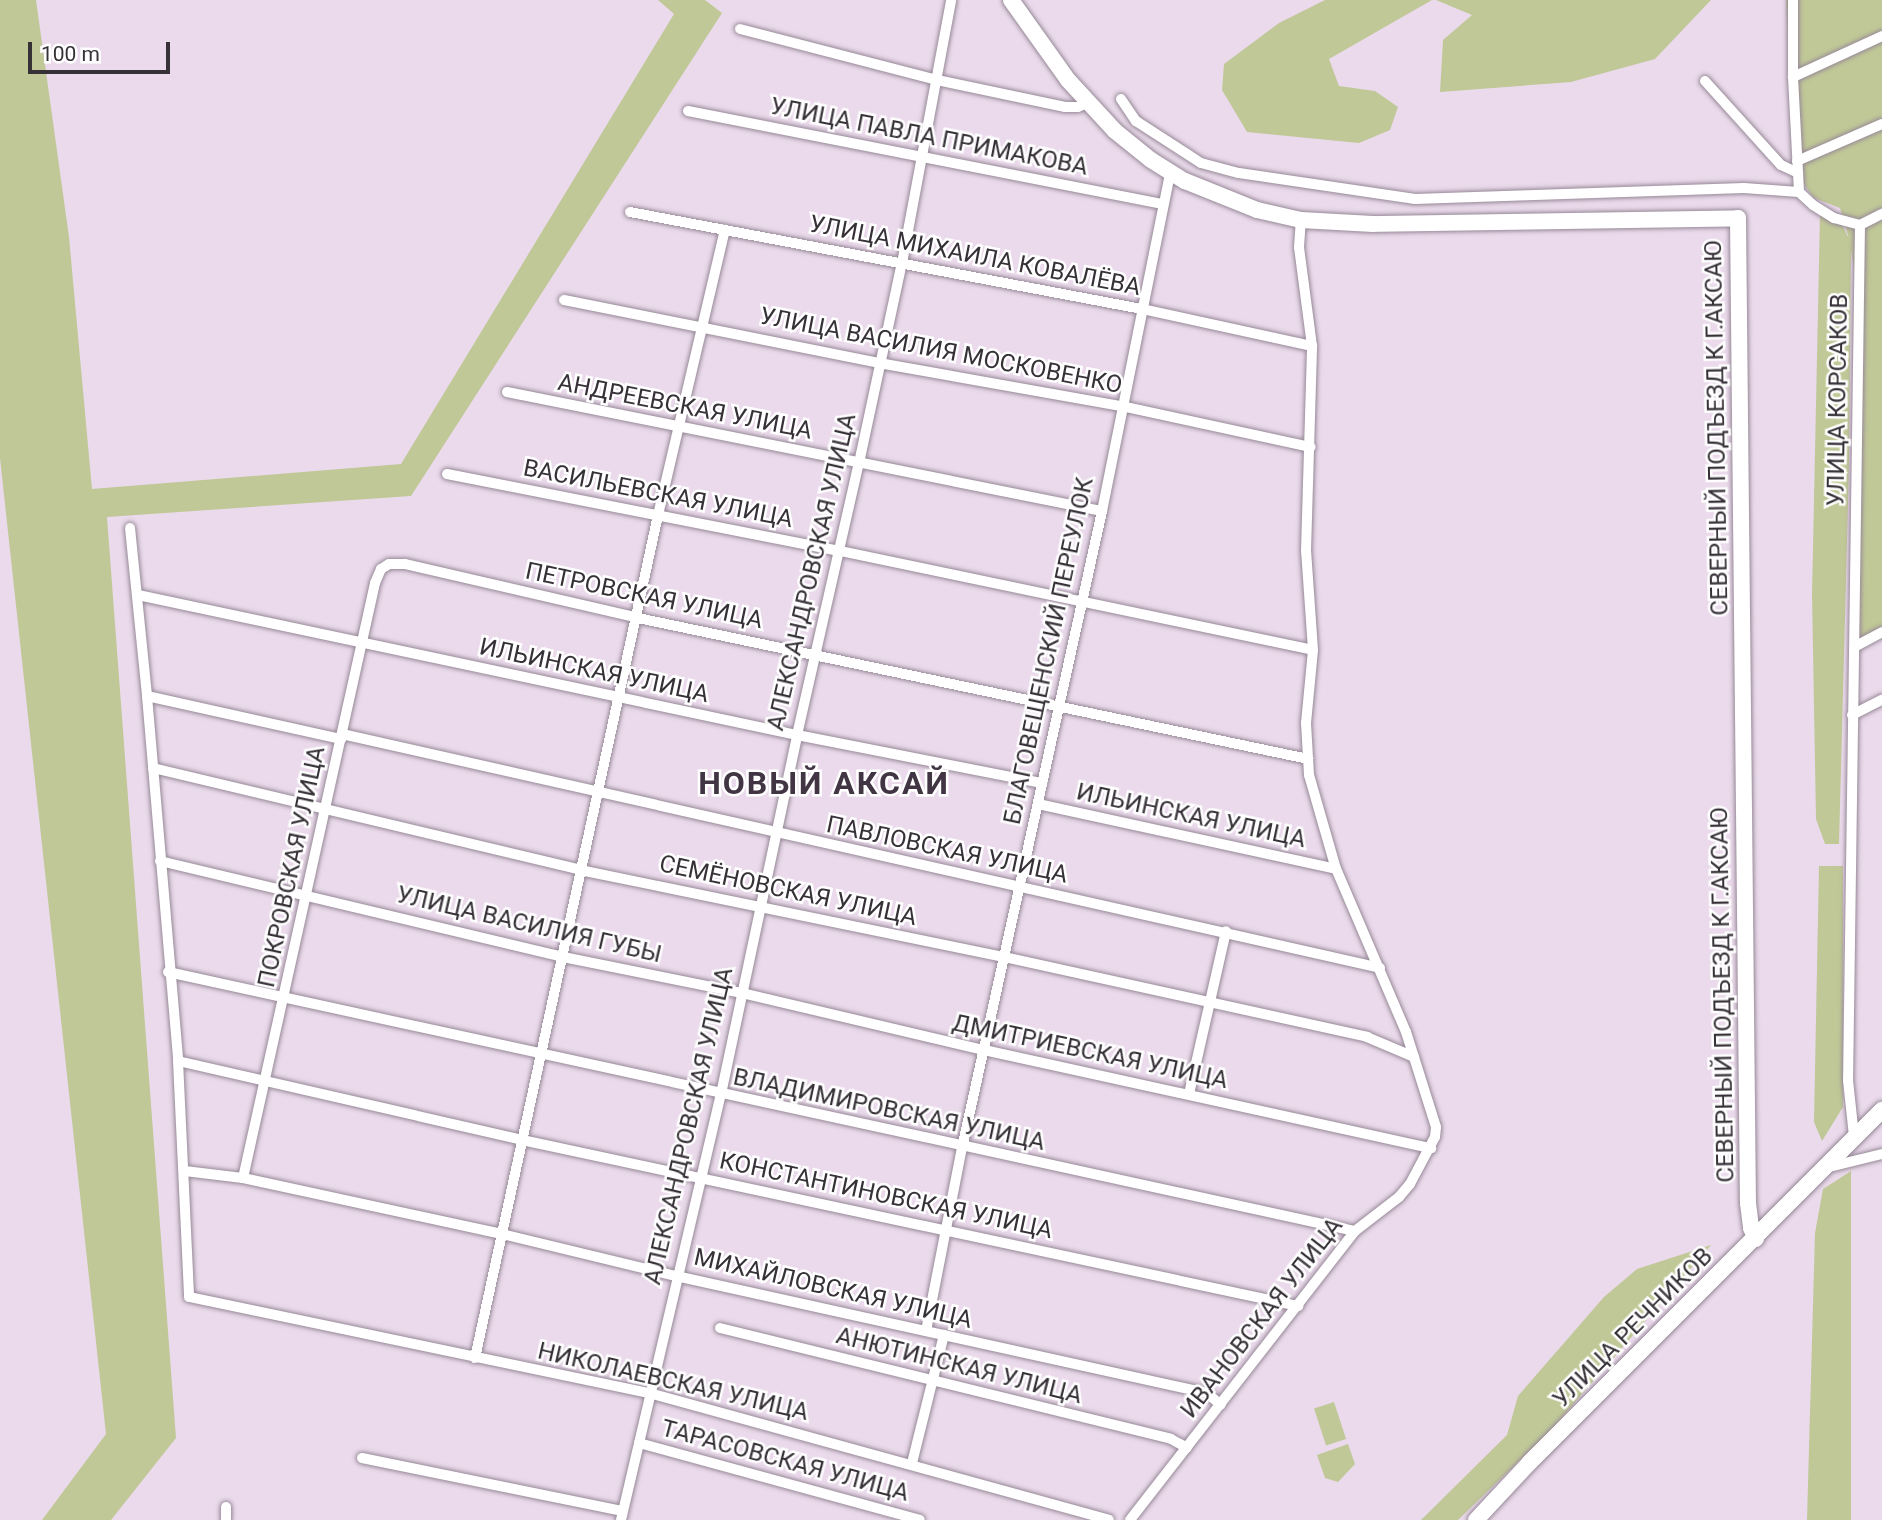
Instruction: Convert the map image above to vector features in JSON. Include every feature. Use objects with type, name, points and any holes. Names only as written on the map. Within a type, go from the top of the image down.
[{"type":"street","name":"АЛЕКСАНДРОВСКАЯ УЛИЦА","points":[[621,1516],[721,1094],[797,735],[840,551],[902,263],[951,0]]},
{"type":"street","name":"СЕВЕРНЫЙ ПОДЪЕЗД К Г.АКСАЮ","points":[[1011,0],[1087,103],[1132,146],[1170,173],[1235,203],[1301,220],[1373,224],[1738,218],[1748,1203],[1751,1228],[1756,1239]]},
{"type":"street","points":[[1793,0],[1793,77],[1799,192]]},
{"type":"street","points":[[740,29],[937,80],[1065,107],[1078,107],[1087,103]]},
{"type":"street","points":[[1793,77],[1882,36]]},
{"type":"street","points":[[1705,81],[1781,165],[1798,167],[1882,124]]},
{"type":"street","points":[[1121,99],[1136,121],[1201,163],[1239,173],[1415,199],[1744,188],[1799,192],[1834,218],[1860,225],[1882,214]]},
{"type":"street","name":"УЛИЦА ПАВЛА ПРИМАКОВА","points":[[688,111],[1163,204]]},
{"type":"street","name":"БЛАГОВЕЩЕНСКИЙ ПЕРЕУЛОК","points":[[926,1331],[962,1148],[1102,511],[1121,405],[1170,173]]},
{"type":"street","name":"УЛИЦА МИХАИЛА КОВАЛЁВА","points":[[630,212],[1142,309],[1312,346]]},
{"type":"street","points":[[1301,220],[1299,247],[1312,346],[1306,551],[1313,650],[1306,723],[1312,790],[1336,869],[1380,968],[1414,1057],[1436,1127],[1431,1148]]},
{"type":"street","name":"УЛИЦА КОРСАКОВ","points":[[1854,1136],[1848,1080],[1860,225]]},
{"type":"street","points":[[475,1358],[597,791],[638,618],[658,515],[725,230]]},
{"type":"street","name":"УЛИЦА ВАСИЛИЯ МОСКОВЕНКО","points":[[564,300],[879,363],[1121,405],[1311,447]]},
{"type":"street","name":"АНДРЕЕВСКАЯ УЛИЦА","points":[[507,392],[680,429],[1102,511]]},
{"type":"street","name":"ВАСИЛЬЕВСКАЯ УЛИЦА","points":[[447,474],[1082,600],[1313,650]]},
{"type":"street","points":[[130,528],[147,696],[185,1171]]},
{"type":"street","name":"ПЕТРОВСКАЯ УЛИЦА","points":[[384,566],[405,564],[638,618],[816,653],[1308,759]]},
{"type":"street","name":"ПОКРОВСКАЯ УЛИЦА","points":[[243,1178],[267,1081],[375,583],[384,566]]},
{"type":"street","name":"ИЛЬИНСКАЯ УЛИЦА","points":[[138,595],[797,735],[1042,783]]},
{"type":"street","points":[[1856,646],[1882,632]]},
{"type":"street","name":"ПАВЛОВСКАЯ УЛИЦА","points":[[147,696],[597,791],[777,834],[1226,931],[1380,968]]},
{"type":"street","points":[[1852,715],[1882,699]]},
{"type":"street","name":"СЕМЁНОВСКАЯ УЛИЦА","points":[[153,768],[580,870],[1004,957],[1367,1037],[1414,1057]]},
{"type":"street","name":"ИЛЬИНСКАЯ УЛИЦА","points":[[1038,804],[1336,869]]},
{"type":"street","points":[[160,861],[307,895]]},
{"type":"street","name":"УЛИЦА ВАСИЛИЯ ГУБЫ","points":[[307,895],[563,957],[741,993]]},
{"type":"street","points":[[1189,1094],[1226,931]]},
{"type":"street","name":"ВЛАДИМИРОВСКАЯ УЛИЦА","points":[[168,972],[962,1148],[1355,1231]]},
{"type":"street","name":"ДМИТРИЕВСКАЯ УЛИЦА","points":[[741,993],[984,1050],[1431,1148]]},
{"type":"street","name":"КОНСТАНТИНОВСКАЯ УЛИЦА","points":[[178,1061],[522,1140],[1298,1306]]},
{"type":"street","name":"УЛИЦА РЕЧНИКОВ","points":[[1476,1520],[1530,1462],[1882,1111]]},
{"type":"street","name":"ИВАНОВСКАЯ УЛИЦА","points":[[1130,1520],[1355,1231],[1399,1197],[1415,1177],[1431,1148]]},
{"type":"street","points":[[1822,1169],[1882,1154]]},
{"type":"street","name":"МИХАЙЛОВСКАЯ УЛИЦА","points":[[185,1171],[243,1178],[502,1234],[676,1276],[1208,1393],[1222,1405]]},
{"type":"street","name":"НИКОЛАЕВСКАЯ УЛИЦА","points":[[185,1171],[190,1297],[649,1393],[912,1463],[1109,1520]]},
{"type":"street","name":"АНЮТИНСКАЯ УЛИЦА","points":[[720,1328],[1171,1439],[1187,1448]]},
{"type":"street","points":[[912,1463],[944,1335]]},
{"type":"street","name":"ТАРАСОВСКАЯ УЛИЦА","points":[[639,1443],[920,1520]]},
{"type":"street","points":[[362,1458],[621,1516]]},
{"type":"street","points":[[226,1507],[226,1520]]},
{"type":"green space","points":[[0,0],[36,0],[69,237],[92,489],[401,464],[674,14],[658,0],[705,0],[722,13],[411,496],[107,517],[176,1438],[111,1520],[42,1520],[106,1434],[0,458]]},
{"type":"green space","points":[[1325,0],[1432,0],[1329,59],[1339,86],[1375,91],[1398,107],[1390,130],[1359,143],[1247,132],[1222,90],[1224,64],[1279,23]]},
{"type":"green space","points":[[1436,0],[1711,0],[1655,59],[1571,82],[1440,92],[1443,40],[1472,15]]},
{"type":"green space","points":[[1786,0],[1882,0],[1882,636],[1851,652],[1854,269],[1851,250],[1849,466],[1839,844],[1825,844],[1816,819],[1812,594],[1820,215],[1843,226],[1849,239],[1840,208],[1814,198],[1794,171]]},
{"type":"green space","points":[[1819,866],[1843,866],[1843,1107],[1822,1141],[1814,1122]]},
{"type":"green space","points":[[1851,1171],[1851,1520],[1807,1520],[1815,1233],[1823,1189]]},
{"type":"green space","points":[[1711,1245],[1552,1429],[1458,1520],[1421,1520],[1507,1435],[1518,1396],[1604,1297],[1637,1269]]},
{"type":"green space","points":[[1334,1402],[1346,1439],[1326,1446],[1314,1408]]},
{"type":"green space","points":[[1348,1444],[1355,1464],[1338,1482],[1325,1478],[1317,1455]]},
{"type":"district","name":"НОВЫЙ АКСАЙ","points":[[824,783]]}]
